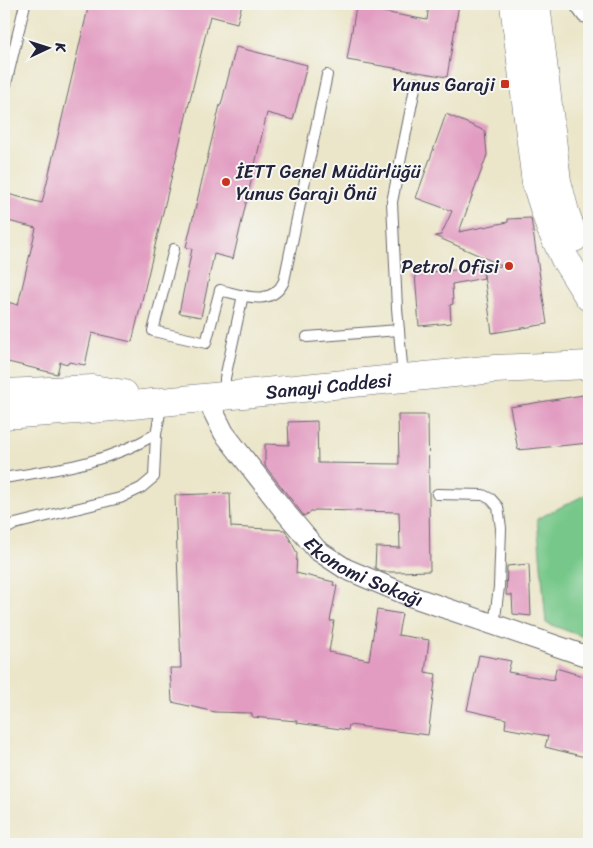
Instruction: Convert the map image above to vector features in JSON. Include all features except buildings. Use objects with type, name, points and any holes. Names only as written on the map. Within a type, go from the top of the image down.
[{"type":"main road","points":[[514,4],[547,182],[565,212],[574,239],[589,265]]},
{"type":"main road","points":[[536,4],[550,227],[565,259],[589,297]]},
{"type":"main road","name":"Sanayi Caddesi","points":[[495,369],[589,351]]},
{"type":"main road","name":"Sanayi Caddesi","points":[[4,415],[92,409],[495,369],[589,365]]},
{"type":"main road","name":"Sanayi Caddesi","points":[[4,393],[93,389],[163,401]]},
{"type":"street","name":"Ekonomi Sokağı","points":[[218,395],[213,411],[224,433],[317,550],[346,569],[410,596],[589,657]]},
{"type":"lane","points":[[4,92],[25,4]]},
{"type":"lane","points":[[574,4],[583,16],[589,18]]},
{"type":"lane","points":[[174,249],[153,331],[206,343],[220,290],[262,298],[269,297],[279,291],[284,282],[327,75]]},
{"type":"lane","points":[[403,378],[392,202],[416,83]]},
{"type":"lane","points":[[218,395],[225,378],[242,295]]},
{"type":"lane","points":[[307,337],[399,330]]},
{"type":"lane","points":[[4,530],[15,524],[120,498],[141,488],[154,477],[156,434],[163,401]]},
{"type":"lane","points":[[4,478],[50,471],[100,460],[134,447],[156,434]]},
{"type":"lane","points":[[437,494],[483,496],[491,499],[498,507],[500,538],[494,624]]},
{"type":"green space","points":[[589,493],[589,639],[546,623],[537,519]]},
{"type":"place","name":"Yunus Garaji","points":[[505,84]]},
{"type":"place","name":"İETT Genel Müdürlüğü Yunus Garajı Önü","points":[[226,182]]},
{"type":"place","name":"Petrol Ofisi","points":[[509,266]]}]
